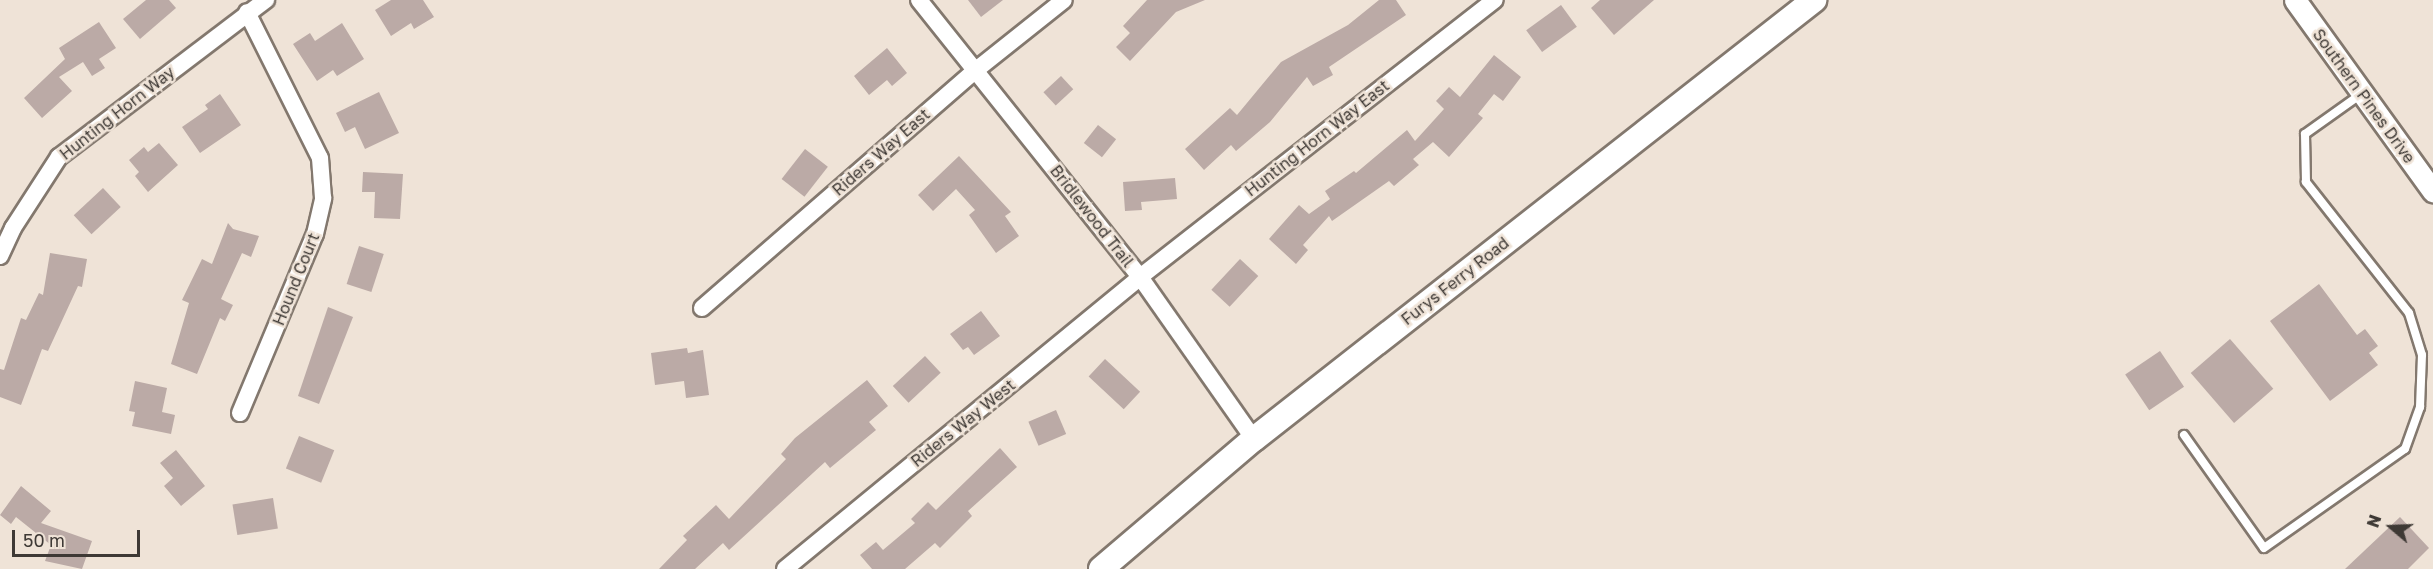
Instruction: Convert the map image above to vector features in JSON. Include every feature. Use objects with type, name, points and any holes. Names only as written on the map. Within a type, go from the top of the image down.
[{"type":"main road","name":"Furys Ferry Road","points":[[1101,569],[1254,439],[1814,0]]},
{"type":"street","name":"Hunting Horn Way","points":[[0,256],[13,228],[58,157],[247,12],[266,0]]},
{"type":"street","name":"Bridlewood Trail","points":[[919,0],[1140,277],[1254,439]]},
{"type":"street","name":"Riders Way East","points":[[702,308],[976,70],[1064,0]]},
{"type":"street","name":"Hunting Horn Way East","points":[[1140,277],[1495,0]]},
{"type":"street","name":"Southern Pines Drive","points":[[2295,0],[2433,191]]},
{"type":"street","name":"Hound Court","points":[[240,413],[315,234],[323,198],[320,158],[247,12]]},
{"type":"street","name":"Riders Way West","points":[[785,569],[1140,277]]},
{"type":"lane","points":[[2184,435],[2264,548],[2405,449],[2421,406],[2422,355],[2409,313],[2306,182],[2305,134],[2361,94]]},
{"type":"building","points":[[146,0],[169,0],[176,8],[140,39],[123,19]]},
{"type":"building","points":[[391,0],[423,0],[434,17],[414,29],[411,23],[391,36],[375,10]]},
{"type":"building","points":[[968,0],[1003,0],[981,17]]},
{"type":"building","points":[[1147,0],[1205,0],[1176,12],[1130,61],[1116,47],[1130,33],[1123,26]]},
{"type":"building","points":[[1379,0],[1396,0],[1406,15],[1329,67],[1333,75],[1313,86],[1307,77],[1270,122],[1236,151],[1231,145],[1204,170],[1185,149],[1230,108],[1237,115],[1281,62],[1348,25]]},
{"type":"building","points":[[1600,0],[1654,0],[1614,35],[1591,8]]},
{"type":"building","points":[[1561,5],[1577,27],[1542,52],[1526,30]]},
{"type":"building","points":[[99,22],[116,48],[99,59],[105,68],[92,76],[83,62],[59,77],[72,91],[42,118],[24,98],[65,59],[59,48]]},
{"type":"building","points":[[342,23],[364,59],[337,76],[333,70],[317,81],[293,44],[310,33],[315,41]]},
{"type":"building","points":[[887,48],[907,73],[892,86],[887,80],[869,95],[854,76]]},
{"type":"building","points":[[1494,55],[1521,77],[1503,101],[1494,94],[1478,114],[1483,118],[1449,157],[1433,142],[1413,159],[1419,165],[1394,186],[1389,181],[1332,221],[1329,216],[1303,245],[1308,250],[1296,264],[1269,239],[1299,205],[1309,214],[1330,199],[1325,191],[1354,171],[1356,173],[1407,130],[1415,141],[1444,109],[1436,101],[1449,87],[1460,97]]},
{"type":"building","points":[[1061,76],[1073,89],[1056,106],[1043,92]]},
{"type":"building","points":[[379,92],[399,133],[365,149],[355,127],[345,132],[336,113]]},
{"type":"building","points":[[220,94],[241,125],[200,153],[182,127],[208,109],[205,105]]},
{"type":"building","points":[[1098,125],[1116,139],[1102,157],[1084,143]]},
{"type":"building","points":[[159,143],[178,165],[148,192],[135,176],[139,172],[129,160],[144,147],[148,152]]},
{"type":"building","points":[[805,149],[828,167],[804,197],[782,179]]},
{"type":"building","points":[[959,156],[1011,212],[1005,216],[1019,236],[996,253],[969,215],[975,210],[956,189],[933,211],[918,195]]},
{"type":"building","points":[[363,172],[403,174],[400,219],[374,218],[375,192],[362,192]]},
{"type":"building","points":[[1175,178],[1177,199],[1141,202],[1142,210],[1125,211],[1123,182]]},
{"type":"building","points":[[103,188],[121,207],[91,234],[74,215]]},
{"type":"building","points":[[228,223],[233,229],[259,236],[251,257],[242,253],[221,299],[233,305],[225,321],[220,318],[197,374],[171,364],[189,303],[182,300],[202,259],[212,264]]},
{"type":"building","points":[[359,246],[384,254],[371,292],[347,284]]},
{"type":"building","points":[[50,253],[87,259],[82,287],[78,286],[48,351],[42,349],[21,405],[0,397],[0,369],[4,370],[21,318],[26,320],[39,293],[43,295]]},
{"type":"building","points":[[1240,259],[1258,276],[1230,307],[1211,290]]},
{"type":"building","points":[[2319,284],[2357,335],[2365,329],[2378,346],[2369,353],[2378,365],[2330,401],[2270,321]]},
{"type":"building","points":[[328,307],[353,317],[319,404],[298,396]]},
{"type":"building","points":[[981,311],[1000,336],[974,355],[968,347],[963,350],[950,334]]},
{"type":"building","points":[[2230,339],[2273,389],[2234,423],[2191,373]]},
{"type":"building","points":[[687,348],[688,353],[703,350],[709,395],[686,398],[684,381],[655,385],[651,353]]},
{"type":"building","points":[[2160,351],[2184,387],[2149,410],[2125,374]]},
{"type":"building","points":[[925,356],[941,373],[909,403],[893,386]]},
{"type":"building","points":[[1105,359],[1140,392],[1124,409],[1089,377]]},
{"type":"building","points":[[867,380],[888,406],[869,422],[876,430],[830,468],[825,462],[729,550],[723,543],[695,569],[659,569],[687,540],[683,536],[716,505],[729,519],[786,459],[781,454],[795,438]]},
{"type":"building","points":[[135,381],[167,388],[162,412],[175,415],[171,434],[132,426],[135,412],[129,411]]},
{"type":"building","points":[[1056,410],[1066,434],[1039,446],[1028,422]]},
{"type":"building","points":[[299,436],[334,450],[321,483],[286,468]]},
{"type":"building","points":[[1000,448],[1017,467],[968,511],[972,516],[940,548],[935,543],[905,569],[872,569],[860,555],[876,542],[883,550],[915,523],[911,519],[928,502],[936,510]]},
{"type":"building","points":[[176,450],[205,486],[181,506],[164,486],[173,478],[160,463]]},
{"type":"building","points":[[21,486],[51,511],[41,523],[92,541],[82,569],[45,561],[51,545],[16,517],[11,524],[0,515]]},
{"type":"building","points":[[273,498],[278,529],[237,535],[233,504]]},
{"type":"building","points":[[2400,517],[2429,548],[2408,569],[2345,569]]}]
